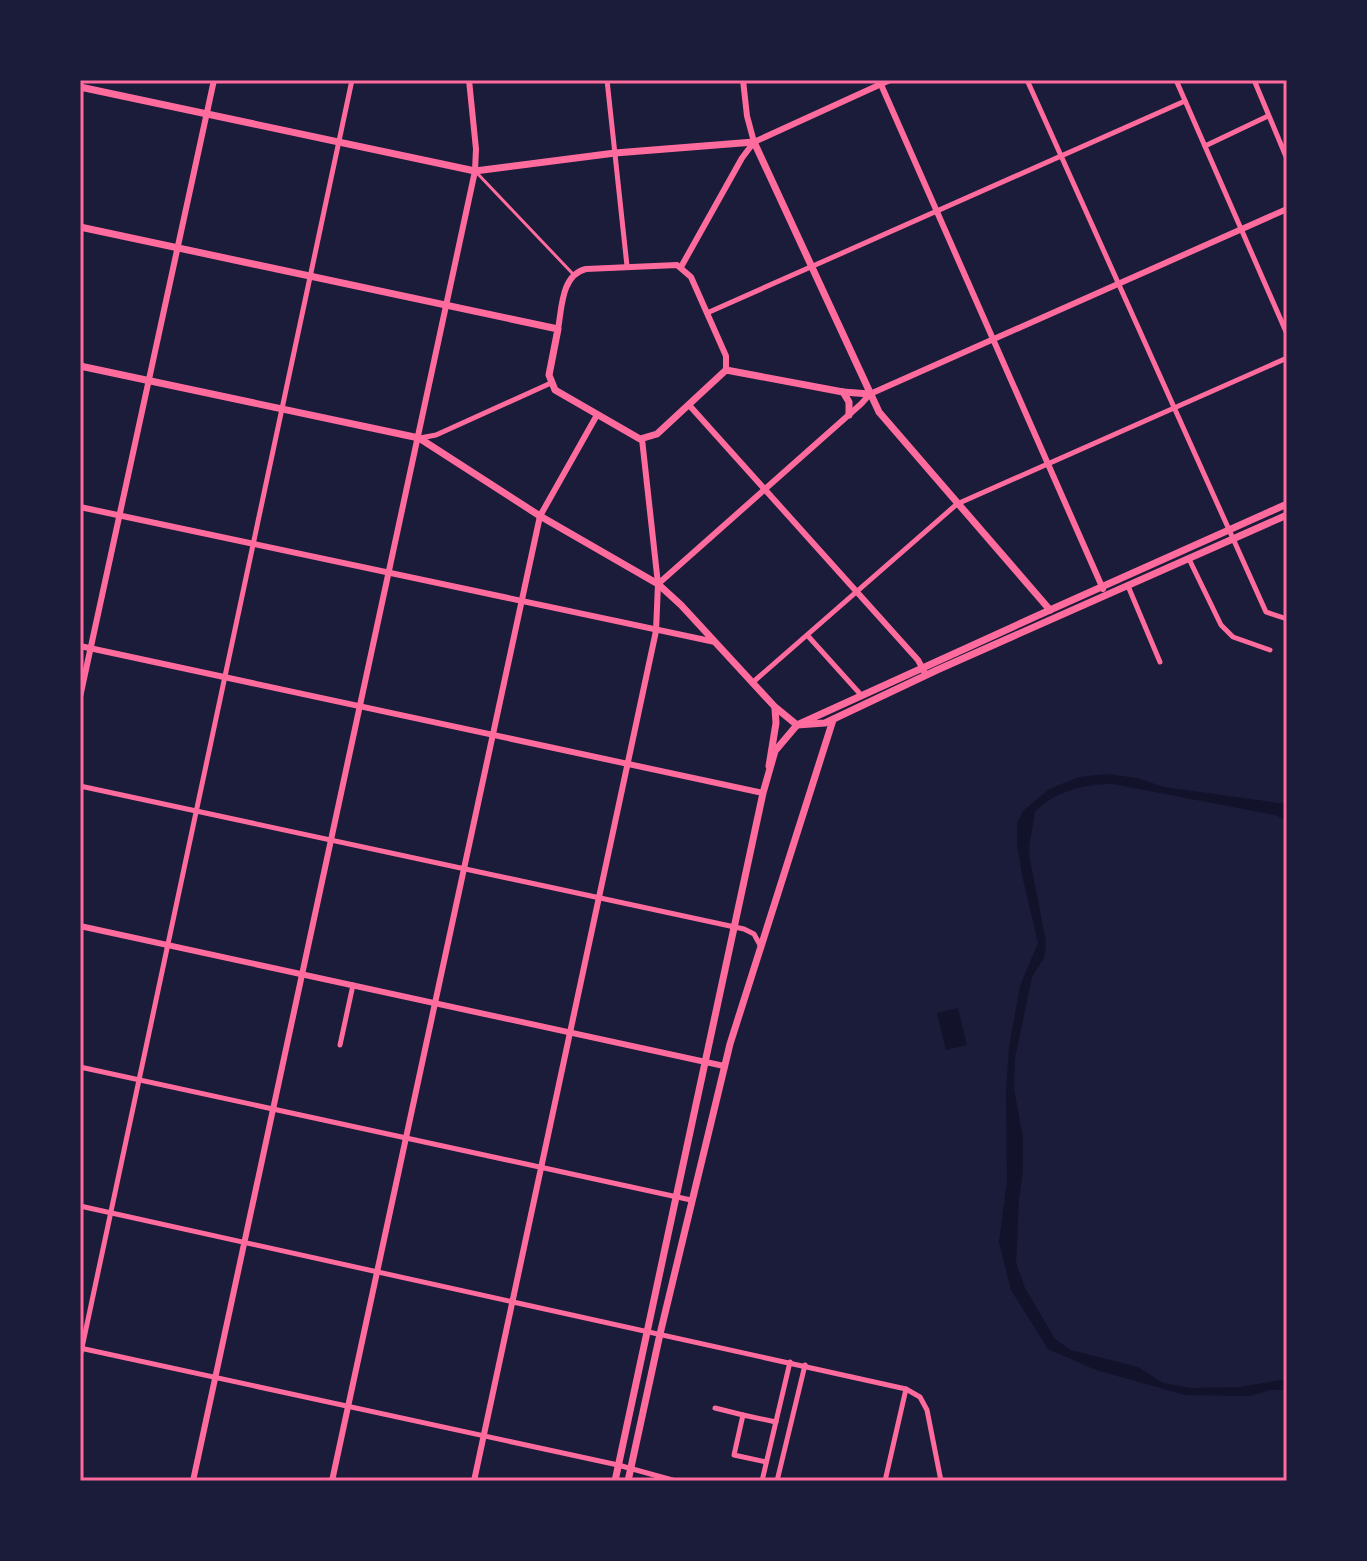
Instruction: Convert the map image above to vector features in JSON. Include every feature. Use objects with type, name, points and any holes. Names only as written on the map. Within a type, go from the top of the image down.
[{"type":"main road","points":[[80,87],[475,171],[615,153],[754,142],[883,418],[1050,610]]},
{"type":"main road","points":[[80,227],[558,329],[550,371],[551,383],[558,393],[633,437],[642,439],[657,434],[726,370],[843,392],[870,394]]},
{"type":"main road","points":[[80,366],[419,438],[540,516],[658,584],[775,707],[797,725],[815,726],[833,720],[1050,610],[1287,515]]},
{"type":"main road","points":[[843,392],[849,402],[849,415]]},
{"type":"main road","points":[[769,766],[779,744],[797,725],[1045,624],[1189,559],[1287,504]]},
{"type":"main road","points":[[1045,624],[1050,610]]},
{"type":"main road","points":[[615,1481],[769,766],[777,719],[775,707]]},
{"type":"main road","points":[[628,1481],[724,1066],[833,720]]},
{"type":"street","points":[[80,697],[214,80]]},
{"type":"street","points":[[80,1357],[352,80]]},
{"type":"street","points":[[193,1481],[475,171],[476,149],[469,80]]},
{"type":"street","points":[[607,80],[627,266]]},
{"type":"street","points":[[743,80],[754,142]]},
{"type":"street","points":[[681,267],[754,142],[890,80]]},
{"type":"street","points":[[1027,80],[1266,612],[1287,619]]},
{"type":"street","points":[[1176,80],[1287,334]]},
{"type":"street","points":[[1254,80],[1287,159]]},
{"type":"street","points":[[880,82],[1105,596]]},
{"type":"street","points":[[707,313],[1185,101]]},
{"type":"street","points":[[1205,146],[1268,116]]},
{"type":"street","points":[[475,171],[573,274]]},
{"type":"street","points":[[658,584],[870,394],[1287,209]]},
{"type":"street","points":[[558,329],[567,285],[573,274],[582,270],[627,266],[667,264],[681,267],[691,277],[726,356],[726,370]]},
{"type":"street","points":[[752,683],[957,504],[1287,358]]},
{"type":"street","points":[[419,438],[436,435],[551,383]]},
{"type":"street","points":[[689,405],[925,672]]},
{"type":"street","points":[[332,1481],[540,516],[597,415]]},
{"type":"street","points":[[474,1481],[656,631],[658,584],[642,439]]},
{"type":"street","points":[[80,507],[715,642]]},
{"type":"street","points":[[1189,559],[1221,625],[1233,637],[1270,650]]},
{"type":"street","points":[[1128,586],[1160,662]]},
{"type":"street","points":[[808,636],[862,696]]},
{"type":"street","points":[[80,646],[763,793]]},
{"type":"street","points":[[80,786],[734,927],[751,932],[760,946]]},
{"type":"street","points":[[80,926],[724,1066]]},
{"type":"street","points":[[340,1045],[353,985]]},
{"type":"street","points":[[80,1067],[691,1200]]},
{"type":"street","points":[[80,1206],[906,1389],[920,1397],[927,1410],[941,1481]]},
{"type":"street","points":[[81,1348],[618,1465],[676,1481]]},
{"type":"street","points":[[762,1481],[790,1362]]},
{"type":"street","points":[[777,1481],[805,1365]]},
{"type":"street","points":[[885,1481],[906,1389]]},
{"type":"street","points":[[715,1408],[776,1422]]},
{"type":"street","points":[[743,1415],[734,1455],[766,1462]]},
{"type":"shaded area","points":[[1106,774],[1137,778],[1164,787],[1286,804],[1287,821],[1275,815],[1113,784],[1071,790],[1051,799],[1035,812],[1030,860],[1046,941],[1045,956],[1032,977],[1015,1058],[1014,1089],[1023,1138],[1016,1263],[1025,1288],[1055,1339],[1071,1350],[1138,1367],[1163,1383],[1192,1388],[1240,1387],[1287,1379],[1287,1390],[1270,1390],[1250,1396],[1185,1395],[1096,1370],[1048,1349],[1011,1290],[999,1242],[1007,1181],[1009,1047],[1020,986],[1038,943],[1022,875],[1017,823],[1023,811],[1049,789],[1079,777]]},
{"type":"shaded area","points":[[958,1008],[967,1045],[946,1050],[937,1013]]}]
